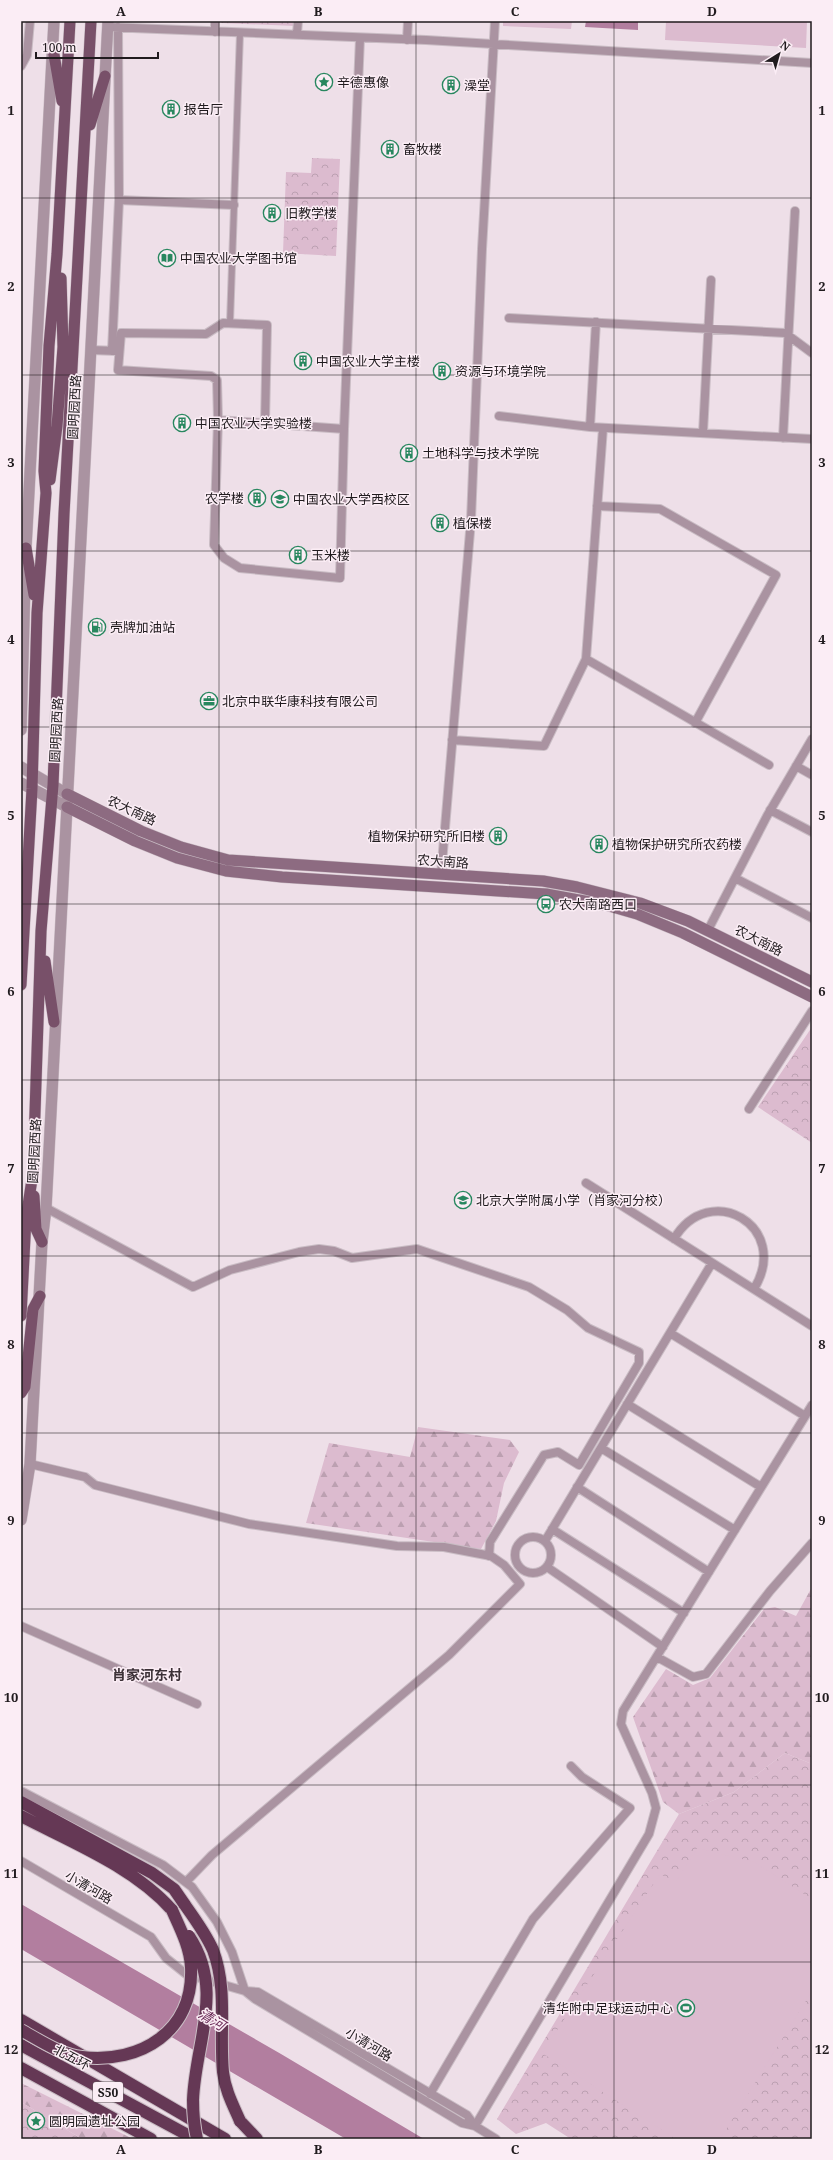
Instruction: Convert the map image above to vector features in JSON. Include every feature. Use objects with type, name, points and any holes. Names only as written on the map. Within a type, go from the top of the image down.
[{"type":"highway","points":[[21,1802],[152,1873],[174,1888],[200,1927],[213,1950],[220,1976],[223,2002],[223,2073],[229,2098],[240,2121],[257,2139]]},
{"type":"highway","points":[[21,1816],[127,1872],[164,1901],[172,1910],[195,1944],[204,1972],[208,1996],[206,2021],[193,2099],[196,2139]]},
{"type":"highway","points":[[21,2030],[52,2047],[81,2057],[117,2057],[146,2049],[167,2033],[181,2016],[190,1992],[191,1967],[187,1946],[172,1910]]},
{"type":"highway","points":[[21,2020],[225,2139]]},
{"type":"highway","name":"北五环","points":[[21,2045],[196,2139]]},
{"type":"highway","name":"S50","points":[[21,2069],[151,2139]]},
{"type":"main road","name":"圆明园西路","points":[[21,985],[32,789],[37,613],[46,493],[51,477],[63,347],[62,282],[58,254],[70,21]]},
{"type":"main road","name":"圆明园西路","points":[[21,1316],[26,1218],[33,1174],[41,931],[53,786],[64,514],[86,139],[91,21]]},
{"type":"main road","points":[[52,49],[66,120]]},
{"type":"main road","points":[[86,139],[105,76]]},
{"type":"main road","points":[[26,548],[37,613]]},
{"type":"main road","name":"农大南路","points":[[67,794],[141,831],[181,847],[228,860],[543,881],[577,886],[640,903],[708,930],[812,982]]},
{"type":"main road","name":"农大南路","points":[[67,807],[135,842],[177,858],[226,871],[282,877],[546,894],[606,905],[637,914],[683,933],[812,997]]},
{"type":"main road","points":[[41,931],[54,1022]]},
{"type":"main road","points":[[33,1174],[36,1229],[42,1242]]},
{"type":"main road","points":[[21,1393],[25,1386],[33,1309],[40,1296]]},
{"type":"street","points":[[21,66],[27,55],[30,21]]},
{"type":"street","points":[[21,730],[26,548],[54,21]]},
{"type":"street","points":[[215,21],[215,32]]},
{"type":"street","points":[[297,34],[298,21]]},
{"type":"street","points":[[407,40],[408,21]]},
{"type":"street","points":[[441,875],[470,520],[482,249],[495,21]]},
{"type":"street","points":[[360,38],[344,429],[340,578],[240,568],[221,554],[214,545],[218,420],[217,380],[211,376],[118,370],[116,351],[119,200],[111,25],[215,32],[297,34],[812,63]]},
{"type":"street","name":"圆明园西路","points":[[21,1520],[30,1464],[42,1242],[46,1208],[54,1022],[67,807],[105,76],[111,25]]},
{"type":"street","points":[[230,323],[240,33]]},
{"type":"street","points":[[119,200],[234,205]]},
{"type":"street","points":[[783,438],[795,211]]},
{"type":"street","points":[[703,433],[711,280]]},
{"type":"street","points":[[509,318],[785,333],[812,353]]},
{"type":"street","points":[[590,427],[596,322]]},
{"type":"street","points":[[116,351],[121,332],[206,334],[223,323],[267,325],[265,423]]},
{"type":"street","points":[[91,350],[116,351]]},
{"type":"street","points":[[499,416],[603,428],[812,440]]},
{"type":"street","points":[[218,420],[344,429]]},
{"type":"street","points":[[452,740],[544,746],[586,660],[603,428]]},
{"type":"street","points":[[597,506],[660,510],[776,575],[695,723]]},
{"type":"street","points":[[586,660],[769,765]]},
{"type":"street","points":[[708,930],[770,810],[812,739]]},
{"type":"street","points":[[796,766],[812,775]]},
{"type":"street","points":[[21,767],[67,794]]},
{"type":"street","points":[[21,783],[67,807]]},
{"type":"street","points":[[770,810],[812,832]]},
{"type":"street","points":[[735,878],[812,918]]},
{"type":"street","points":[[749,1109],[812,1011]]},
{"type":"street","points":[[586,1183],[812,1326]]},
{"type":"street","points":[[46,1208],[193,1287],[230,1270],[299,1252],[319,1250],[334,1251],[352,1258],[417,1249],[529,1287],[567,1310],[588,1328],[639,1352],[639,1363],[579,1465],[558,1452],[544,1455],[490,1542],[489,1556]]},
{"type":"street","points":[[674,1239],[686,1223],[699,1215],[714,1211],[729,1212],[743,1218],[754,1228],[762,1242],[765,1256],[763,1272],[754,1290]]},
{"type":"street","points":[[545,1541],[712,1263]]},
{"type":"street","points":[[670,1333],[805,1416]]},
{"type":"street","points":[[627,1404],[761,1487]]},
{"type":"street","points":[[476,2126],[649,1834],[656,1808],[652,1792],[621,1724],[624,1711],[812,1404]]},
{"type":"street","points":[[601,1448],[735,1530]]},
{"type":"street","points":[[30,1464],[85,1477],[95,1485],[249,1524],[397,1546],[444,1547],[489,1556],[504,1565],[520,1584]]},
{"type":"street","points":[[577,1487],[709,1572]]},
{"type":"street","points":[[552,1529],[684,1613]]},
{"type":"street","points":[[528,1537],[540,1538],[545,1541],[551,1550],[552,1556],[547,1567],[538,1573],[526,1572],[517,1563],[515,1557],[518,1545],[528,1537]]},
{"type":"street","points":[[657,1657],[693,1677],[706,1674],[770,1591],[812,1542]]},
{"type":"street","points":[[547,1567],[663,1646]]},
{"type":"street","points":[[186,1882],[212,1855],[449,1655],[520,1584],[526,1572]]},
{"type":"street","points":[[21,1626],[197,1704]]},
{"type":"street","points":[[430,2094],[533,1919],[630,1808],[582,1777],[571,1766]]},
{"type":"street","points":[[21,1791],[163,1866],[186,1882],[204,1901],[217,1922],[232,1952],[245,1991]]},
{"type":"street","name":"小清河路","points":[[21,1861],[151,1937],[166,1958],[186,1974],[245,1991],[258,1992],[467,2115],[476,2126]]},
{"type":"street","name":"小清河路","points":[[245,1991],[255,1999],[462,2122],[476,2126],[496,2139]]},
{"type":"green space","points":[[221,21],[295,21],[295,26],[221,23]]},
{"type":"green space","points":[[503,21],[572,21],[571,29],[503,26]]},
{"type":"green space","points":[[666,21],[807,21],[806,48],[665,40]]},
{"type":"green space","points":[[312,158],[340,159],[336,256],[283,253],[286,172],[311,173]]},
{"type":"green space","points":[[812,1027],[812,1143],[758,1107]]},
{"type":"green space","points":[[418,1427],[510,1440],[519,1452],[504,1483],[496,1521],[481,1549],[306,1523],[329,1443],[410,1457]]},
{"type":"green space","points":[[812,1587],[812,1764],[785,1753],[734,1792],[679,1814],[663,1802],[633,1717],[666,1669],[693,1685],[710,1678],[764,1609],[775,1607],[796,1616]]},
{"type":"green space","name":"清华附中足球运动中心","points":[[785,1753],[812,1764],[812,2139],[571,2139],[546,2123],[516,2134],[497,2119],[679,1814],[734,1792]]},
{"type":"green space","name":"清华附中足球运动中心","points":[[697,1848],[754,1862],[812,1899],[812,1991],[720,2139],[676,2139],[542,2053],[660,1874],[676,1882]]},
{"type":"green space","points":[[21,2083],[133,2139],[82,2139],[21,2102]]},
{"type":"green space","name":"圆明园遗址公园","points":[[21,2102],[82,2139],[21,2139]]},
{"type":"water","points":[[586,21],[638,21],[638,30],[585,27]]},
{"type":"water","name":"清河","points":[[21,1904],[281,2054],[424,2139],[346,2139],[21,1949]]},
{"type":"place","name":"辛德惠像","points":[[324,82]]},
{"type":"place","name":"澡堂","points":[[451,85]]},
{"type":"place","name":"报告厅","points":[[171,109]]},
{"type":"place","name":"畜牧楼","points":[[390,149]]},
{"type":"place","name":"旧教学楼","points":[[272,213]]},
{"type":"place","name":"中国农业大学图书馆","points":[[167,258]]},
{"type":"place","name":"中国农业大学主楼","points":[[303,361]]},
{"type":"place","name":"资源与环境学院","points":[[442,371]]},
{"type":"place","name":"中国农业大学实验楼","points":[[182,423]]},
{"type":"place","name":"土地科学与技术学院","points":[[409,453]]},
{"type":"place","name":"农学楼","points":[[257,498]]},
{"type":"place","name":"中国农业大学西校区","points":[[280,499]]},
{"type":"place","name":"植保楼","points":[[440,523]]},
{"type":"place","name":"玉米楼","points":[[298,555]]},
{"type":"place","name":"壳牌加油站","points":[[97,627]]},
{"type":"place","name":"北京中联华康科技有限公司","points":[[209,701]]},
{"type":"place","name":"植物保护研究所旧楼","points":[[498,836]]},
{"type":"place","name":"植物保护研究所农药楼","points":[[599,844]]},
{"type":"place","name":"农大南路西口","points":[[546,904]]},
{"type":"place","name":"北京大学附属小学（肖家河分校）","points":[[463,1200]]},
{"type":"place","name":"清华附中足球运动中心","points":[[686,2008]]},
{"type":"place","name":"圆明园遗址公园","points":[[36,2121]]},
{"type":"district","name":"肖家河东村","points":[[147,1674]]}]
